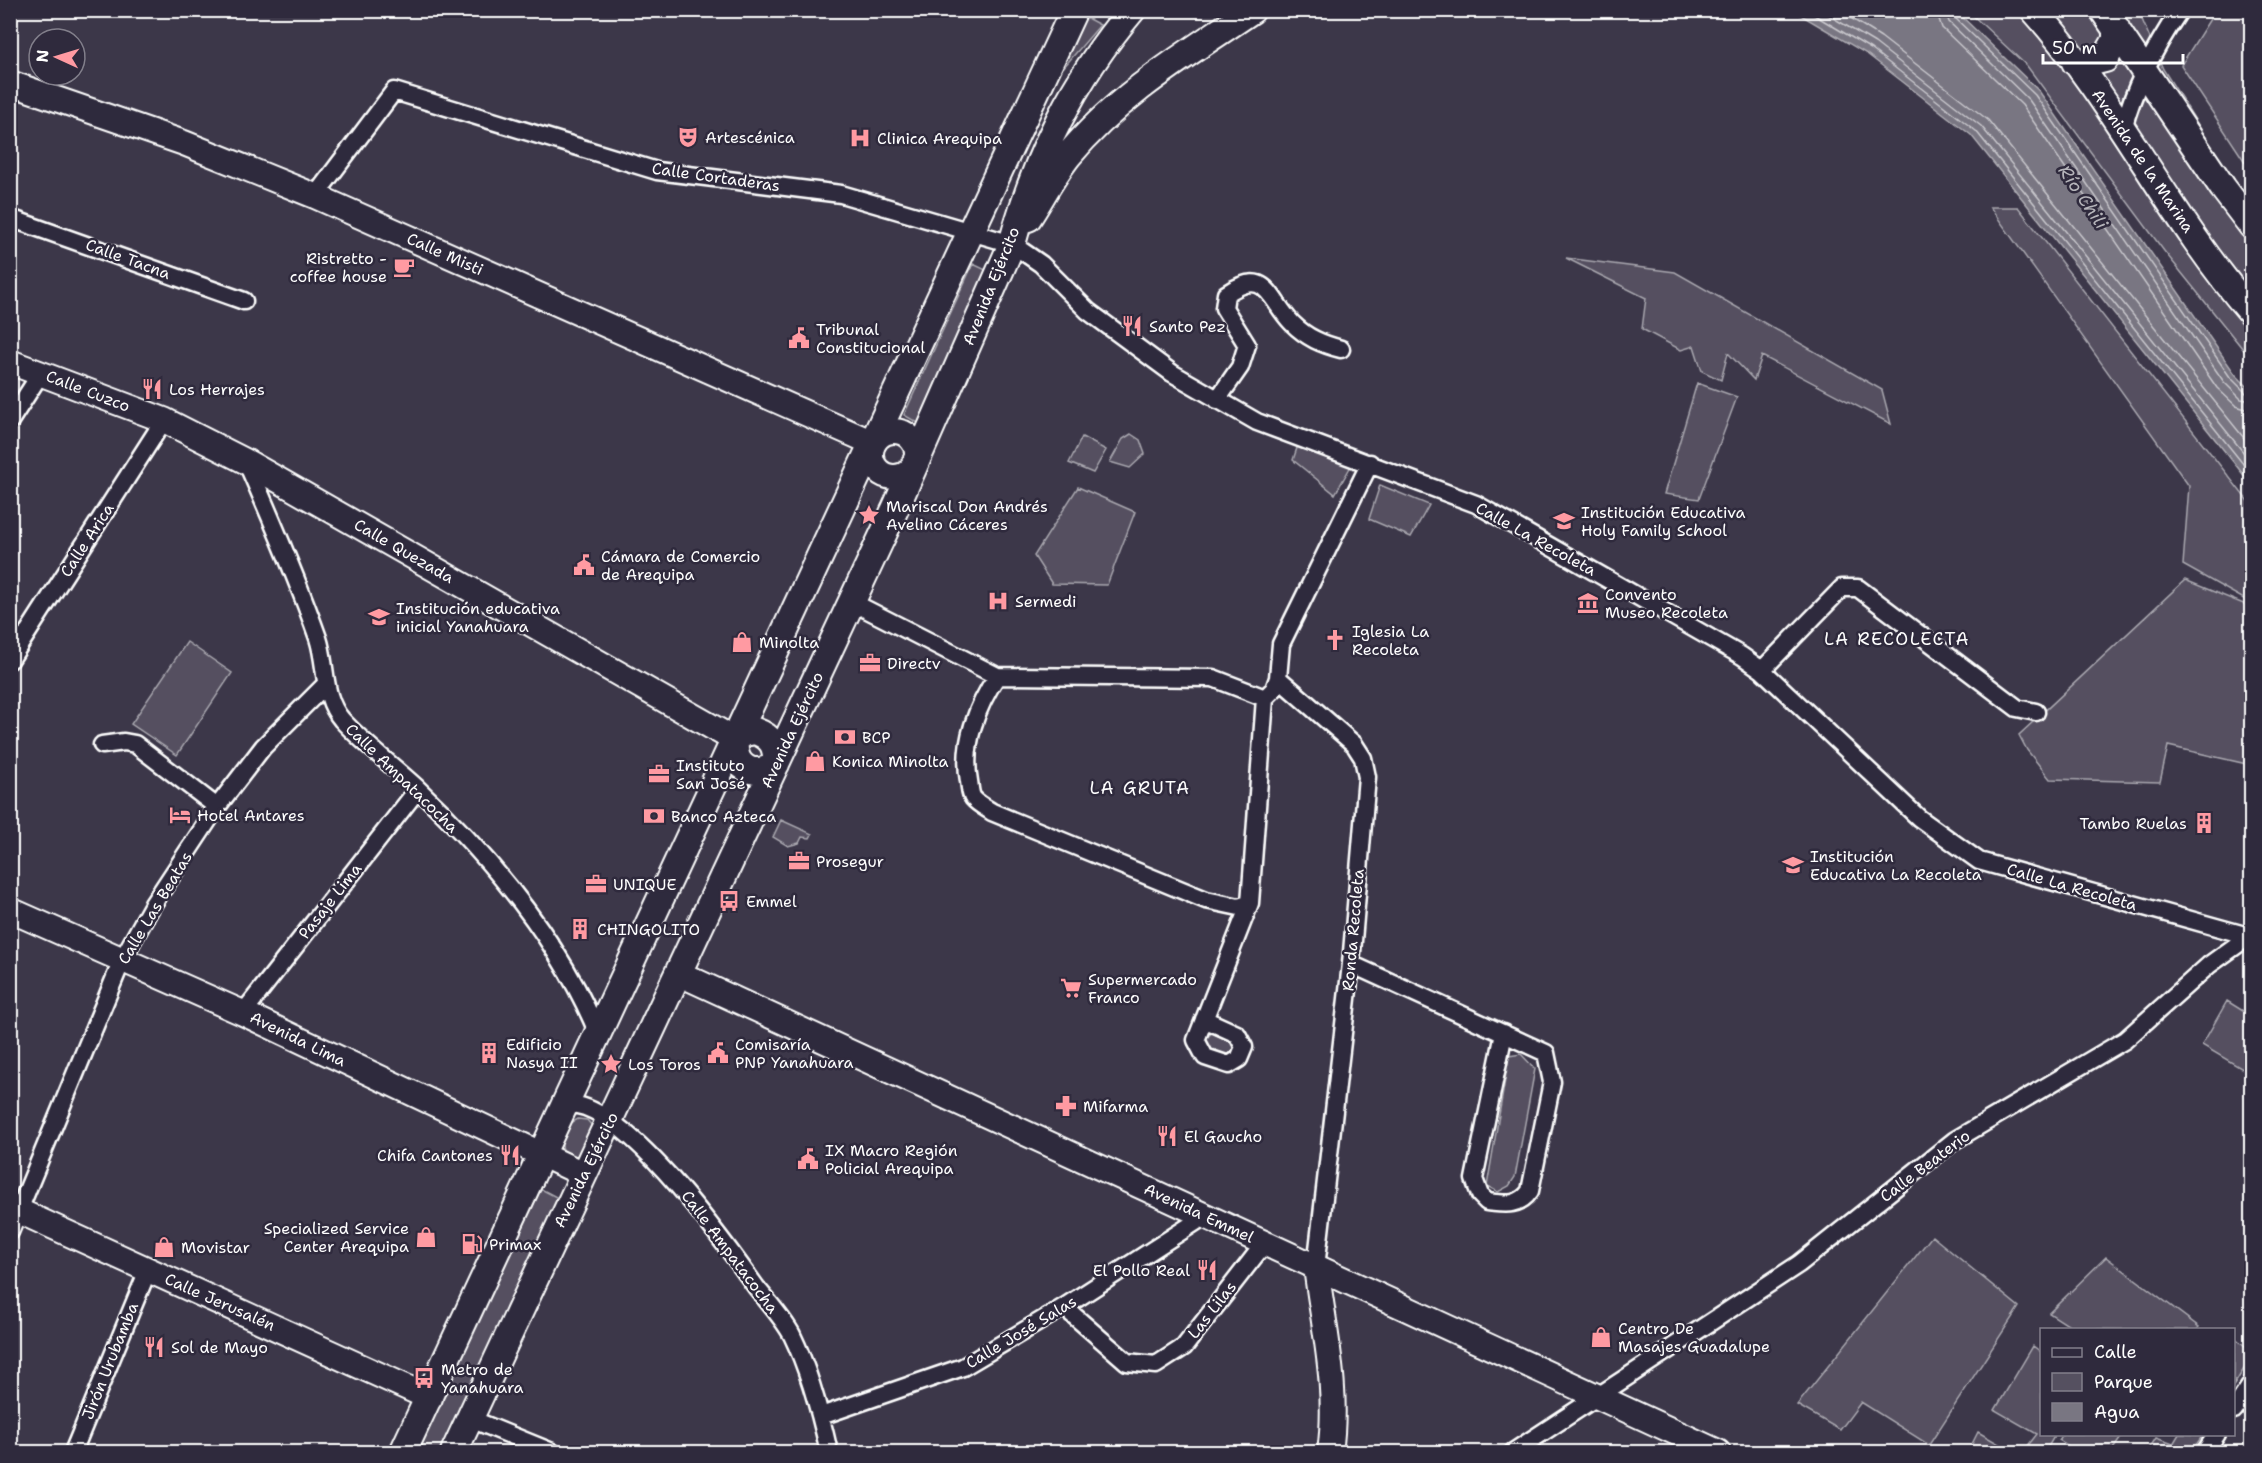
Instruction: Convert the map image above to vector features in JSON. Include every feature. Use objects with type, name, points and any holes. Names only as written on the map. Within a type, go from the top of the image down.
[{"type":"main road","points":[[403,1452],[1074,10]]},
{"type":"main road","name":"Avenida Ejército","points":[[454,1452],[680,974],[915,465],[1012,244],[1028,188],[1061,112],[1085,72],[1132,10]]},
{"type":"main road","points":[[1012,244],[1067,157],[1091,130],[1138,87],[1252,10]]},
{"type":"main road","name":"Avenida de la Marina","points":[[2034,10],[2123,129],[2180,218],[2252,313]]},
{"type":"main road","points":[[2075,62],[2085,64],[2105,59],[2116,40],[2110,19]]},
{"type":"main road","points":[[2110,19],[2223,188],[2252,226]]},
{"type":"main road","points":[[735,740],[744,734],[754,732],[765,735],[773,742],[777,753],[776,764]]},
{"type":"street","points":[[2123,129],[2145,70],[2180,10]]},
{"type":"street","name":"Calle Misti","points":[[10,83],[184,143],[315,196],[873,444]]},
{"type":"street","name":"Calle Cortaderas","points":[[315,196],[394,91],[657,171],[841,194],[971,231]]},
{"type":"street","name":"Calle Tacna","points":[[10,218],[244,301]]},
{"type":"street","name":"Calle La Recoleta","points":[[971,231],[1012,244],[1041,264],[1088,311],[1172,373],[1217,400],[1257,422],[1476,504],[1762,670],[1870,768],[1919,818],[1979,861],[2250,937]]},
{"type":"street","points":[[1217,400],[1240,368],[1247,345],[1224,308],[1226,294],[1240,284],[1252,282],[1265,287],[1301,332],[1318,343],[1341,349]]},
{"type":"street","name":"Calle Cuzco","points":[[10,362],[164,420]]},
{"type":"street","points":[[10,421],[41,373]]},
{"type":"street","name":"Calle Quezada","points":[[164,420],[245,461],[735,740]]},
{"type":"street","name":"Calle Arica","points":[[10,660],[164,420]]},
{"type":"street","points":[[887,433],[904,434],[913,442],[917,453],[915,465],[906,474],[895,477],[883,474],[874,466],[870,455],[873,444],[887,433]]},
{"type":"street","name":"Calle Ampatacocha","points":[[245,461],[284,545],[319,641],[331,701],[342,719],[418,789],[502,878],[552,949],[587,1007],[598,1034]]},
{"type":"street","points":[[1204,1019],[1250,903],[1265,698],[1274,689],[1278,678],[1281,644],[1370,463]]},
{"type":"street","points":[[1762,670],[1842,588],[1858,588],[2017,708],[2036,712]]},
{"type":"street","points":[[852,602],[997,676],[1213,678],[1265,698]]},
{"type":"street","points":[[997,676],[983,697],[970,733],[966,768],[971,796],[976,801],[992,812],[1206,900],[1239,907],[1250,903]]},
{"type":"street","name":"Ronda Recoleta","points":[[1278,678],[1354,744],[1363,758],[1367,777],[1351,964],[1316,1267],[1333,1378],[1334,1425],[1330,1452]]},
{"type":"street","name":"Calle Las Beatas","points":[[13,1217],[123,958],[153,904],[217,807],[263,747],[326,684]]},
{"type":"street","points":[[102,745],[123,742],[135,744],[217,807]]},
{"type":"street","name":"Pasaje Lima","points":[[243,1013],[418,789]]},
{"type":"street","name":"Avenida Lima","points":[[10,910],[243,1013],[540,1156],[584,1174]]},
{"type":"street","name":"Calle Beaterio","points":[[1513,1452],[1799,1264],[1954,1140],[2125,1040],[2209,965],[2250,937]]},
{"type":"street","points":[[1351,964],[1546,1053],[1552,1082],[1530,1191],[1524,1200],[1513,1204],[1487,1202],[1479,1195],[1473,1179],[1504,1034]]},
{"type":"street","name":"Avenida Emmel","points":[[680,974],[1718,1452]]},
{"type":"street","name":"Calle Ampatacocha","points":[[566,1104],[578,1103],[591,1108],[610,1121],[682,1188],[791,1334],[821,1416],[830,1452]]},
{"type":"street","name":"Calle José Salas","points":[[821,1416],[963,1367],[1064,1307],[1205,1216]]},
{"type":"street","name":"Calle Jerusalén","points":[[13,1217],[148,1270],[429,1398]]},
{"type":"street","name":"Las Lilas","points":[[1064,1307],[1127,1362],[1156,1365],[1184,1347],[1264,1244]]},
{"type":"street","name":"Jirón Urubamba","points":[[73,1452],[148,1270]]},
{"type":"street","points":[[2235,1408],[2252,1383]]},
{"type":"street","points":[[471,1419],[552,1452]]},
{"type":"street","points":[[2205,1452],[2216,1436]]},
{"type":"green space","points":[[2138,10],[2163,69],[2251,209],[2251,359],[2164,251],[2027,66],[1968,11]]},
{"type":"green space","points":[[2215,11],[2251,11],[2251,171],[2181,65]]},
{"type":"green space","points":[[1085,17],[1100,25],[1063,68]]},
{"type":"green space","points":[[1990,207],[2018,207],[2251,505],[2251,603],[2183,565],[2189,486]]},
{"type":"green space","points":[[1566,258],[1675,272],[1882,390],[1891,424],[1762,356],[1754,380],[1728,353],[1721,380],[1702,371],[1694,346],[1681,350],[1642,329],[1646,298]]},
{"type":"green space","points":[[973,264],[986,270],[918,423],[904,415]]},
{"type":"green space","points":[[1697,383],[1737,397],[1699,499],[1664,494]]},
{"type":"green space","points":[[1131,434],[1140,440],[1145,454],[1130,468],[1110,462],[1123,439]]},
{"type":"green space","points":[[1082,437],[1106,450],[1093,473],[1069,463]]},
{"type":"green space","points":[[1298,445],[1351,466],[1335,494],[1293,460]]},
{"type":"green space","points":[[1380,485],[1429,505],[1411,537],[1369,519]]},
{"type":"green space","points":[[1078,487],[1135,512],[1107,585],[1052,584],[1034,556]]},
{"type":"green space","points":[[2185,580],[2251,607],[2251,765],[2168,746],[2160,782],[2050,779],[2027,750],[2019,735]]},
{"type":"green space","points":[[187,642],[232,673],[177,755],[131,724]]},
{"type":"green space","points":[[781,820],[812,834],[810,838],[802,837],[799,843],[788,846],[773,837]]},
{"type":"green space","points":[[2227,1001],[2251,1016],[2251,1074],[2202,1045]]},
{"type":"green space","points":[[1212,1033],[1231,1042],[1234,1048],[1227,1055],[1207,1047],[1205,1039]]},
{"type":"green space","points":[[1521,1054],[1535,1069],[1515,1177],[1509,1186],[1498,1192],[1487,1186],[1509,1056]]},
{"type":"green space","points":[[578,1119],[587,1120],[594,1128],[580,1160],[564,1154],[561,1142],[569,1124]]},
{"type":"green space","points":[[541,1189],[562,1200],[445,1452],[417,1452]]},
{"type":"green space","points":[[1932,1236],[2019,1307],[1929,1445],[1861,1402],[1840,1430],[1797,1405]]},
{"type":"green space","points":[[2106,1257],[2199,1327],[2072,1328],[2049,1313]]},
{"type":"green space","points":[[2235,1338],[2251,1351],[2252,1356],[2235,1383]]},
{"type":"green space","points":[[2033,1346],[2040,1351],[2040,1436],[2054,1436],[2045,1452],[2023,1452],[2037,1434],[1995,1410]]},
{"type":"green space","points":[[1978,1432],[2013,1452],[1968,1452]]},
{"type":"green space","points":[[2062,1436],[2122,1436],[2111,1452],[2078,1452],[2059,1440]]},
{"type":"green space","points":[[2178,1436],[2202,1436],[2191,1452],[2147,1452],[2156,1438],[2173,1444]]},
{"type":"water","name":"Río Chili","points":[[1794,11],[1956,11],[2039,91],[2235,374],[2251,390],[2251,484],[1971,135],[1867,54]]},
{"type":"place","name":"Artescénica","points":[[688,137]]},
{"type":"place","name":"Clinica Arequipa","points":[[860,138]]},
{"type":"place","name":"Ristretto - coffee house","points":[[404,267]]},
{"type":"place","name":"Santo Pez","points":[[1132,326]]},
{"type":"place","name":"Tribunal Constitucional","points":[[799,338]]},
{"type":"place","name":"Los Herrajes","points":[[152,389]]},
{"type":"place","name":"Mariscal Don Andrés Avelino Cáceres","points":[[869,515]]},
{"type":"place","name":"Institución Educativa Holy Family School","points":[[1564,521]]},
{"type":"place","name":"Cámara de Comercio de Arequipa","points":[[584,565]]},
{"type":"place","name":"Sermedi","points":[[998,601]]},
{"type":"place","name":"Convento Museo Recoleta","points":[[1588,603]]},
{"type":"place","name":"Institución educativa inicial Yanahuara","points":[[379,617]]},
{"type":"place","name":"Iglesia La Recoleta","points":[[1335,640]]},
{"type":"place","name":"Minolta","points":[[742,642]]},
{"type":"place","name":"Directv","points":[[870,663]]},
{"type":"place","name":"BCP","points":[[845,737]]},
{"type":"place","name":"Konica Minolta","points":[[815,761]]},
{"type":"place","name":"Instituto San José","points":[[659,774]]},
{"type":"place","name":"Hotel Antares","points":[[180,815]]},
{"type":"place","name":"Banco Azteca","points":[[654,816]]},
{"type":"place","name":"Tambo Ruelas","points":[[2204,823]]},
{"type":"place","name":"Prosegur","points":[[799,861]]},
{"type":"place","name":"Institución Educativa La Recoleta","points":[[1793,865]]},
{"type":"place","name":"UNIQUE","points":[[596,884]]},
{"type":"place","name":"Emmel","points":[[729,901]]},
{"type":"place","name":"CHINGOLITO","points":[[580,929]]},
{"type":"place","name":"Supermercado Franco","points":[[1071,988]]},
{"type":"place","name":"Edificio Nasya II","points":[[489,1053]]},
{"type":"place","name":"Comisaría PNP Yanahuara","points":[[718,1053]]},
{"type":"place","name":"Los Toros","points":[[611,1064]]},
{"type":"place","name":"Mifarma","points":[[1066,1106]]},
{"type":"place","name":"El Gaucho","points":[[1167,1136]]},
{"type":"place","name":"Chifa Cantones","points":[[510,1155]]},
{"type":"place","name":"IX Macro Región Policial Arequipa","points":[[808,1159]]},
{"type":"place","name":"Specialized Service Center Arequipa","points":[[426,1237]]},
{"type":"place","name":"Primax","points":[[472,1244]]},
{"type":"place","name":"Movistar","points":[[164,1247]]},
{"type":"place","name":"El Pollo Real","points":[[1207,1270]]},
{"type":"place","name":"Centro De Masajes Guadalupe","points":[[1601,1337]]},
{"type":"place","name":"Sol de Mayo","points":[[154,1347]]},
{"type":"place","name":"Metro de Yanahuara","points":[[424,1378]]},
{"type":"district","name":"LA RECOLECTA","points":[[1897,639]]},
{"type":"district","name":"LA GRUTA","points":[[1140,788]]}]
